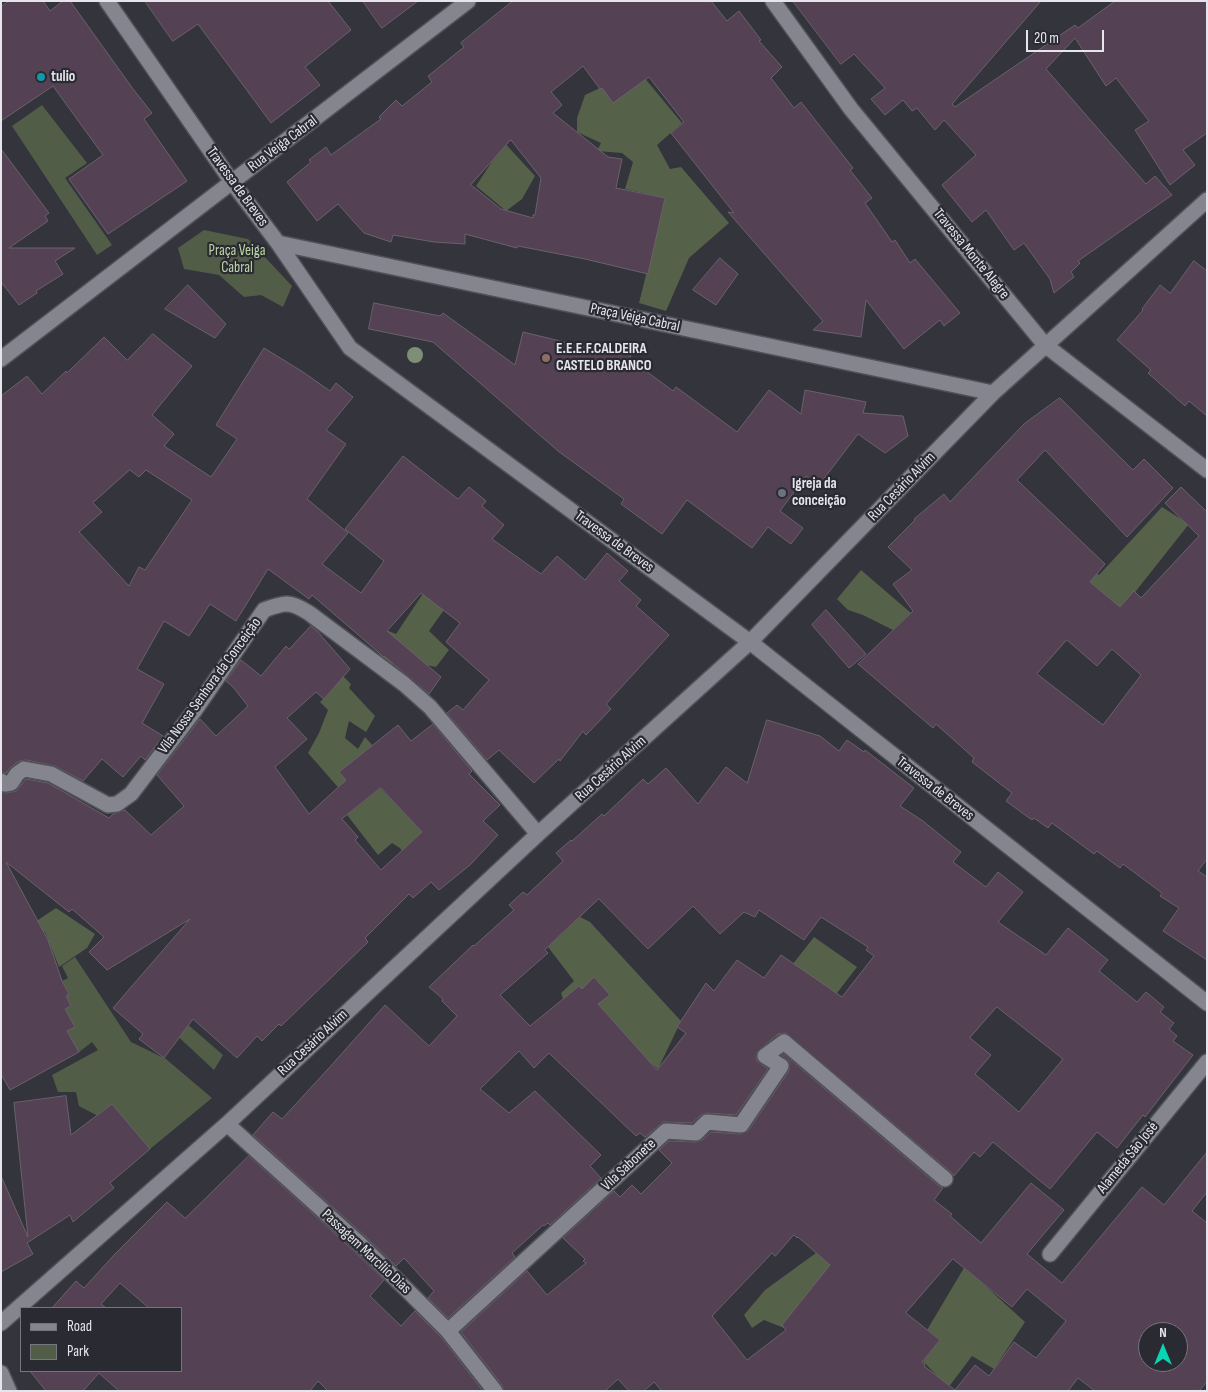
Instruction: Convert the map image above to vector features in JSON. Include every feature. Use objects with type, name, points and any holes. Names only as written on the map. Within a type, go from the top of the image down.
[{"type":"street","name":"Travessa de Breves","points":[[107,1],[350,348],[750,642],[1207,1003]]},
{"type":"street","name":"Rua Veiga Cabral","points":[[1,359],[468,1]]},
{"type":"street","name":"Travessa Monte Alegre","points":[[773,1],[851,109],[1045,345],[1207,470]]},
{"type":"street","name":"Rua Cesário Alvim","points":[[1,1323],[227,1124],[538,834],[750,642],[993,393],[1207,200]]},
{"type":"street","name":"Praça Veiga Cabral","points":[[278,243],[993,393]]},
{"type":"street","name":"Vila Nossa Senhora da Conceição","points":[[1,781],[5,784],[11,783],[17,774],[24,769],[45,772],[108,805],[118,804],[131,794],[195,710],[264,610],[279,604],[294,604],[309,613],[404,684],[430,707],[538,834]]},
{"type":"street","name":"Vila Sabonete","points":[[448,1332],[666,1131],[696,1133],[707,1122],[741,1125],[781,1066],[765,1056],[784,1042],[945,1179]]},
{"type":"street","name":"Alameda São José","points":[[1050,1254],[1207,1062]]},
{"type":"street","name":"Passagem Marcílio Dias","points":[[227,1124],[360,1244],[448,1332],[495,1391]]},
{"type":"street","points":[[1,1373],[9,1391]]},
{"type":"green space","points":[[613,40],[682,123],[657,145],[670,169],[681,167],[729,223],[689,258],[666,311],[639,303],[665,198],[625,189],[633,162],[622,153],[597,151],[601,143],[577,132],[577,118],[585,95],[602,87]]},
{"type":"green space","points":[[42,105],[87,163],[65,178],[112,245],[97,255],[12,126]]},
{"type":"green space","points":[[490,127],[535,176],[522,199],[506,211],[476,186],[493,160]]},
{"type":"green space","name":"Praça Veiga Cabral","points":[[204,230],[248,239],[292,286],[283,307],[261,295],[244,297],[219,275],[184,269],[178,248]]},
{"type":"green space","points":[[1162,507],[1189,524],[1094,644],[1082,562],[1099,575]]},
{"type":"green space","points":[[861,570],[911,613],[893,630],[863,615],[848,610],[837,599]]},
{"type":"green space","points":[[428,586],[444,610],[429,631],[449,650],[436,667],[426,665],[409,650],[391,666],[370,644],[386,630],[396,634]]},
{"type":"green space","points":[[337,670],[351,684],[349,688],[375,716],[366,732],[349,721],[345,738],[358,749],[365,737],[382,756],[365,772],[439,852],[418,874],[400,848],[392,843],[378,855],[337,802],[343,793],[308,753],[319,733],[328,710],[320,702],[334,688],[329,680]]},
{"type":"green space","points":[[56,908],[95,934],[87,948],[59,967],[45,932],[29,926]]},
{"type":"green space","points":[[574,914],[590,922],[681,1021],[658,1069],[652,1064],[641,1078],[568,1014],[561,993],[574,981],[548,947]]},
{"type":"green space","points":[[814,937],[857,967],[798,1044],[745,1025]]},
{"type":"green space","points":[[75,957],[131,1042],[166,1059],[212,1098],[150,1149],[112,1105],[98,1116],[79,1106],[76,1092],[58,1092],[52,1075],[98,1050],[92,1042],[79,1052],[67,1031],[75,1027],[65,1009],[71,1006],[66,996],[69,993],[62,981],[68,978],[62,966]]},
{"type":"green space","points":[[156,1016],[178,1016],[223,1055],[214,1070]]},
{"type":"green space","points":[[863,1225],[813,1287],[841,1312],[804,1336],[764,1320],[752,1328],[744,1315],[765,1290],[838,1237]]},
{"type":"green space","points":[[974,1251],[988,1263],[980,1281],[1025,1322],[994,1369],[972,1356],[948,1388],[923,1361],[940,1340],[927,1330]]},
{"type":"building","points":[[9,1],[43,1],[50,11],[63,1],[70,1],[152,113],[144,119],[187,181],[108,234],[69,179],[103,155],[53,86],[1,121],[1,7]]},
{"type":"building","points":[[145,1],[328,1],[351,30],[305,67],[320,85],[271,123],[198,24],[173,41]]},
{"type":"building","points":[[363,1],[418,1],[382,28]]},
{"type":"building","points":[[513,1],[711,1],[727,21],[739,11],[761,40],[759,41],[782,67],[771,78],[794,108],[801,102],[853,168],[850,170],[872,198],[865,203],[892,242],[895,240],[910,263],[915,259],[960,313],[944,326],[940,320],[904,349],[866,300],[861,337],[813,330],[823,321],[728,212],[734,213],[671,133],[684,122],[649,77],[613,103],[583,66],[551,92],[562,105],[553,113],[608,157],[622,159],[616,188],[665,198],[648,274],[585,259],[518,246],[517,248],[465,234],[465,244],[434,242],[393,235],[391,242],[364,233],[338,204],[317,221],[287,182],[311,162],[309,160],[326,147],[331,155],[381,119],[379,117],[396,100],[402,106],[432,82],[428,76],[464,47],[461,43]],"holes":[[[511,140],[541,178],[533,218],[501,209],[471,185]]]},
{"type":"building","points":[[793,1],[1041,1],[952,104],[955,107],[1075,25],[1078,28],[1115,1],[1207,1],[1207,133],[1183,150],[1195,165],[1170,185],[1135,130],[1149,121],[1116,78],[1106,86],[1075,38],[1046,69],[1146,184],[1155,176],[1172,195],[1078,261],[1080,263],[1071,272],[1074,277],[1054,293],[1050,279],[1024,243],[1014,250],[986,210],[972,222],[942,185],[976,155],[944,120],[935,130],[917,108],[912,111],[903,100],[885,115],[871,99],[885,88],[854,54],[841,64]]},
{"type":"building","points":[[1,149],[49,213],[45,216],[48,221],[9,248],[75,248],[55,261],[63,274],[36,291],[37,293],[19,305],[1,282]]},
{"type":"building","points":[[720,258],[738,274],[716,305],[693,290]]},
{"type":"building","points":[[1194,261],[1207,271],[1207,416],[1189,401],[1185,406],[1148,373],[1151,370],[1117,340],[1143,310],[1160,285],[1170,293]]},
{"type":"building","points":[[188,285],[226,324],[215,338],[165,309]]},
{"type":"building","points":[[374,303],[440,316],[443,313],[515,365],[523,332],[585,347],[586,344],[631,354],[629,362],[631,360],[673,391],[676,387],[737,432],[769,390],[801,414],[805,390],[866,402],[863,413],[903,416],[908,436],[885,453],[858,434],[819,485],[806,476],[780,511],[803,528],[791,544],[768,527],[752,548],[687,500],[662,534],[621,504],[624,499],[558,451],[433,342],[369,329]]},
{"type":"building","points":[[153,334],[192,366],[152,415],[174,434],[164,446],[211,477],[237,439],[216,425],[264,348],[330,391],[336,383],[353,397],[326,430],[346,444],[307,499],[348,533],[322,564],[361,593],[384,561],[345,529],[403,456],[458,499],[469,487],[486,501],[482,506],[504,525],[492,539],[541,574],[557,556],[585,580],[607,553],[628,571],[619,581],[641,600],[636,606],[669,635],[606,704],[611,709],[586,735],[583,731],[560,761],[559,759],[534,783],[499,750],[487,760],[447,713],[457,705],[463,710],[489,680],[446,642],[460,623],[421,593],[387,631],[441,677],[429,694],[312,595],[309,599],[268,569],[236,621],[210,604],[189,636],[164,621],[137,669],[164,684],[142,723],[163,736],[145,760],[141,756],[123,777],[102,759],[83,781],[55,766],[26,760],[19,761],[6,773],[1,772],[1,396],[27,376],[42,394],[104,337],[127,360]],"holes":[[[130,470],[139,477],[146,470],[192,500],[145,570],[139,567],[129,586],[79,532],[102,512],[93,503]]]},
{"type":"building","points":[[1060,398],[1133,470],[1144,459],[1173,488],[1127,537],[1045,450],[1017,480],[1105,564],[1090,582],[1120,607],[1134,591],[1141,598],[1199,536],[1165,503],[1181,487],[1207,512],[1207,859],[1198,871],[1207,877],[1207,960],[1163,931],[1179,908],[1160,896],[1162,893],[1123,864],[1120,868],[1097,851],[1094,854],[1052,823],[1048,828],[1034,818],[1032,820],[1006,801],[1012,793],[972,762],[974,758],[936,724],[933,728],[858,664],[913,611],[893,584],[912,570],[888,547],[914,519],[944,494],[950,502],[1024,424]],"holes":[[[1067,640],[1097,666],[1112,649],[1141,675],[1103,725],[1037,674]]]},
{"type":"building","points":[[826,610],[866,654],[849,668],[812,625]]},
{"type":"building","points":[[311,626],[350,669],[324,699],[316,692],[287,718],[307,739],[275,767],[309,814],[346,780],[339,772],[398,725],[411,741],[433,724],[472,771],[469,774],[500,805],[483,821],[498,835],[470,865],[439,890],[431,882],[413,898],[409,894],[365,938],[368,942],[281,1026],[279,1024],[262,1041],[257,1036],[237,1058],[193,1019],[164,1058],[139,1039],[143,1034],[113,1008],[190,919],[107,970],[89,952],[104,937],[72,909],[69,912],[6,862],[48,940],[62,981],[69,994],[66,996],[71,1006],[65,1009],[75,1027],[67,1031],[79,1052],[10,1090],[1,1074],[1,792],[16,791],[26,779],[48,783],[109,818],[113,814],[125,810],[151,835],[184,806],[157,775],[200,719],[216,736],[248,706],[226,681],[241,660],[261,676],[286,646],[289,649]],"holes":[[[381,788],[422,832],[381,870],[355,840],[358,837],[342,819]]]},
{"type":"building","points":[[767,720],[820,736],[839,751],[847,740],[864,752],[865,750],[914,788],[900,806],[923,821],[961,852],[953,862],[986,887],[998,872],[1023,892],[998,922],[1046,955],[1068,928],[1108,960],[1099,971],[1137,1002],[1146,992],[1164,1007],[1160,1012],[1174,1023],[1169,1029],[1177,1036],[1173,1041],[1193,1055],[1145,1117],[1143,1115],[1117,1148],[1097,1132],[1050,1189],[993,1142],[980,1157],[974,1152],[954,1176],[786,1033],[778,1034],[757,1052],[757,1061],[768,1069],[736,1115],[707,1113],[701,1115],[692,1123],[663,1122],[645,1137],[640,1133],[636,1136],[549,1053],[534,1068],[519,1051],[480,1089],[509,1113],[535,1091],[601,1155],[590,1166],[601,1178],[550,1225],[548,1223],[543,1225],[512,1253],[515,1257],[448,1318],[428,1298],[434,1291],[404,1258],[396,1266],[253,1135],[273,1112],[282,1119],[385,1005],[429,1046],[457,1016],[442,1001],[443,999],[429,987],[473,945],[514,910],[509,905],[523,892],[527,895],[563,861],[556,853],[602,814],[604,816],[643,779],[648,784],[666,768],[698,804],[726,767],[747,783]],"holes":[[[599,899],[648,949],[693,906],[720,934],[744,912],[755,917],[759,910],[804,940],[821,917],[868,947],[866,950],[874,956],[842,997],[781,955],[764,978],[737,960],[714,991],[706,983],[677,1027],[686,1033],[657,1070],[598,1004],[610,995],[594,977],[582,989],[579,986],[530,1026],[500,995],[548,953],[545,950]],[[997,1007],[1063,1059],[1019,1112],[975,1074],[991,1055],[970,1038]]]},
{"type":"building","points":[[784,1054],[943,1188],[934,1200],[952,1214],[950,1216],[981,1243],[1031,1183],[1064,1210],[1027,1254],[1062,1283],[1142,1187],[1164,1205],[1207,1152],[1207,1192],[1192,1211],[1207,1223],[1207,1382],[1199,1391],[1095,1391],[1078,1378],[1068,1391],[662,1391],[654,1382],[644,1391],[629,1391],[618,1379],[605,1391],[504,1391],[502,1385],[461,1332],[527,1271],[547,1295],[586,1263],[583,1261],[585,1259],[563,1238],[614,1191],[620,1197],[632,1185],[641,1194],[672,1163],[659,1150],[669,1141],[696,1142],[702,1140],[711,1132],[740,1134],[748,1131],[789,1071],[790,1062],[782,1055]],"holes":[[[794,1235],[830,1265],[782,1325],[786,1330],[747,1360],[712,1316],[772,1253],[775,1256]],[[953,1259],[1012,1307],[1027,1289],[1066,1321],[1036,1358],[1014,1342],[989,1376],[975,1365],[955,1390],[924,1366],[925,1364],[922,1362],[940,1340],[906,1313]]]},
{"type":"building","points":[[66,1096],[71,1135],[112,1104],[150,1149],[110,1183],[114,1188],[73,1222],[70,1215],[27,1243],[33,1254],[1,1272],[1,1176],[28,1237],[14,1103]]},
{"type":"building","points":[[249,1156],[384,1280],[370,1296],[401,1326],[415,1311],[441,1337],[483,1391],[328,1391],[318,1381],[310,1391],[119,1391],[99,1373],[83,1391],[46,1391],[31,1372],[182,1372],[182,1307],[148,1307],[120,1283],[101,1304],[105,1307],[53,1307],[76,1281],[84,1288],[167,1202],[185,1218]]},
{"type":"place","name":"tulio","points":[[41,77]]},
{"type":"place","name":"E.E.E.F.CALDEIRA CASTELO BRANCO","points":[[546,358]]},
{"type":"place","name":"Igreja da conceição","points":[[782,493]]}]
